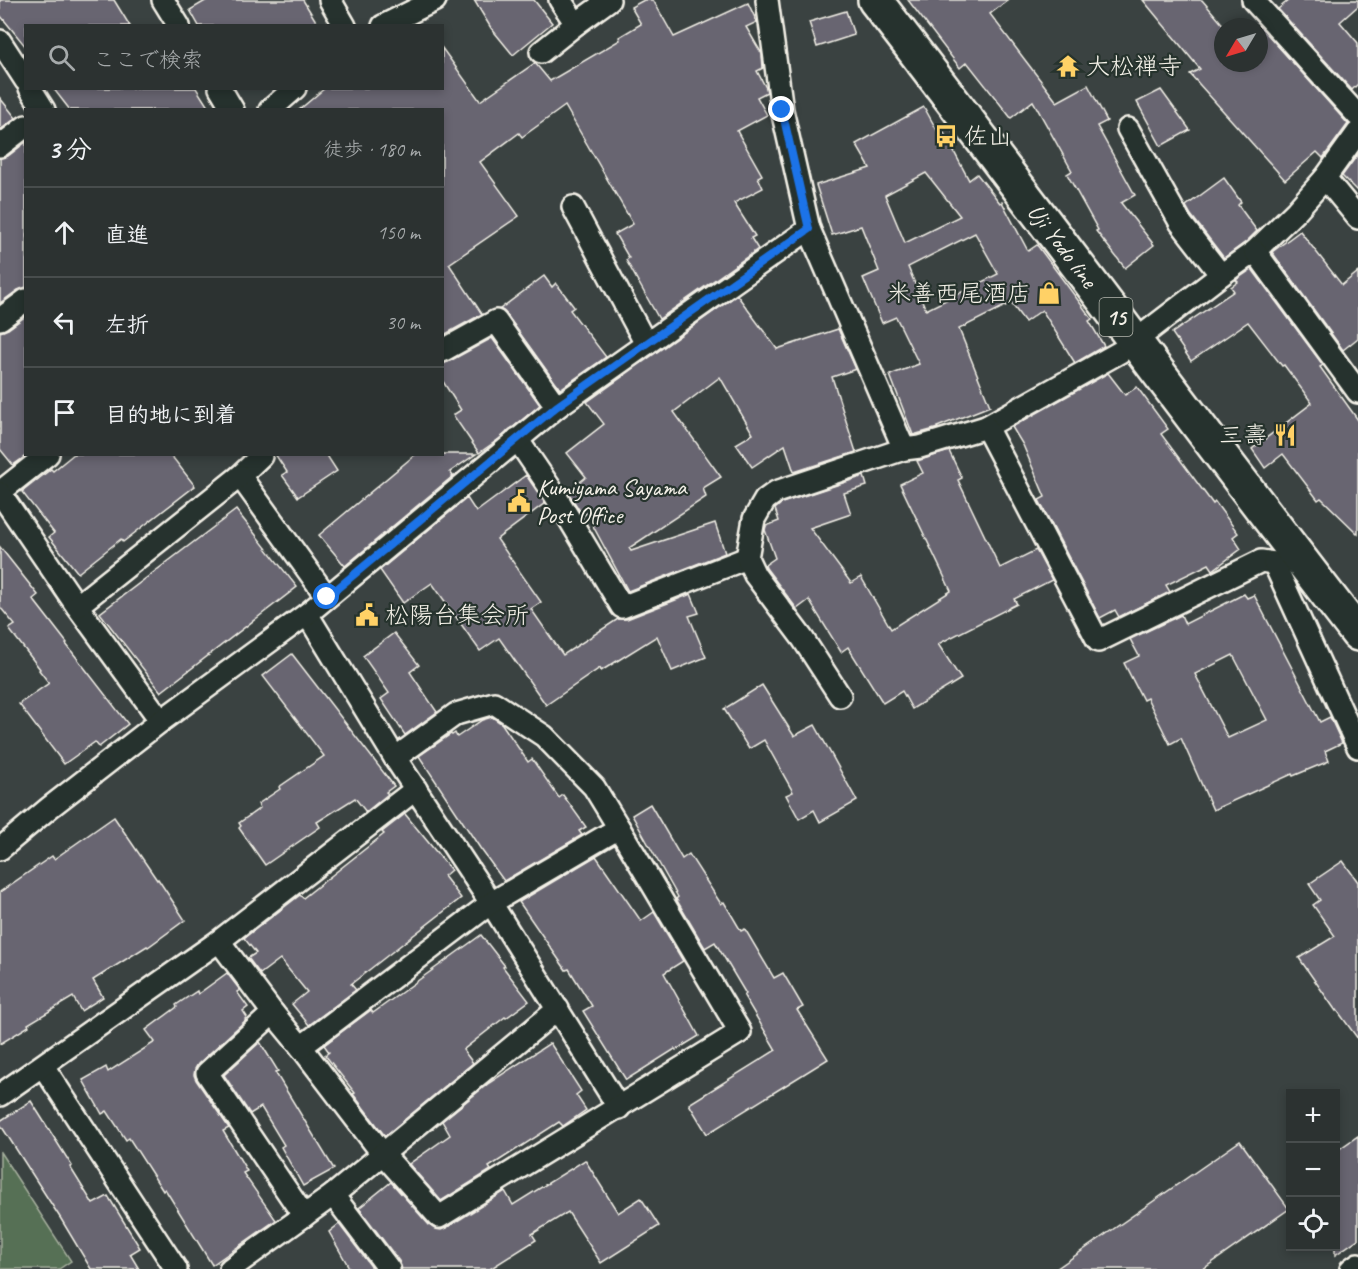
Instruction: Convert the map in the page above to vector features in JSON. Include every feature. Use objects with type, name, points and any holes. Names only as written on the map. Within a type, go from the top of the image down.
[{"type":"main road","name":"Uji Yodo line","points":[[875,0],[1135,341],[1283,556],[1358,634]]},
{"type":"street","points":[[163,0],[178,24]]},
{"type":"street","points":[[330,0],[344,24]]},
{"type":"street","points":[[387,24],[435,0]]},
{"type":"street","points":[[560,0],[576,24]]},
{"type":"street","points":[[541,52],[609,0]]},
{"type":"street","points":[[767,0],[782,110],[809,229],[904,449]]},
{"type":"street","points":[[1253,0],[1358,116]]},
{"type":"street","points":[[0,41],[24,78]]},
{"type":"street","points":[[31,90],[43,108]]},
{"type":"street","points":[[221,90],[232,108]]},
{"type":"street","points":[[272,108],[293,90]]},
{"type":"street","points":[[0,146],[24,128]]},
{"type":"street","points":[[1128,129],[1180,222],[1221,274]]},
{"type":"street","points":[[840,696],[803,639],[755,575],[747,558],[754,519],[765,500],[776,492],[904,449],[920,447],[986,427],[1120,352],[1221,274],[1255,251],[1326,178],[1358,132]]},
{"type":"street","points":[[1326,178],[1358,218]]},
{"type":"street","points":[[573,207],[646,344]]},
{"type":"street","points":[[0,849],[160,721],[307,614],[556,407],[809,229]]},
{"type":"street","points":[[1255,251],[1358,392]]},
{"type":"street","points":[[0,320],[24,302]]},
{"type":"street","points":[[444,350],[496,321],[556,407]]},
{"type":"street","points":[[986,427],[1098,641],[1261,561],[1283,556],[1358,747]]},
{"type":"street","points":[[517,439],[555,495],[622,607],[747,558]]},
{"type":"street","points":[[46,456],[0,493],[77,606],[160,721]]},
{"type":"street","points":[[77,606],[240,476],[261,456]]},
{"type":"street","points":[[240,476],[327,597]]},
{"type":"street","points":[[307,614],[395,758],[491,903],[619,1107]]},
{"type":"street","points":[[219,941],[382,1153],[440,1217],[740,1032],[594,787],[543,736],[494,703],[456,714],[395,758]]},
{"type":"street","points":[[0,1095],[219,941],[416,789]]},
{"type":"street","points":[[301,1047],[491,903],[619,828]]},
{"type":"street","points":[[230,1269],[333,1195],[558,1009]]},
{"type":"street","points":[[273,1013],[207,1073],[304,1216]]},
{"type":"street","points":[[43,1066],[176,1269]]},
{"type":"street","points":[[333,1195],[389,1269]]},
{"type":"street","points":[[1351,1269],[1358,1264]]},
{"type":"green space","points":[[0,1152],[71,1261],[59,1269],[0,1269]]},
{"type":"building","points":[[0,0],[114,0],[129,24],[24,24],[24,45],[0,15]]},
{"type":"building","points":[[207,0],[303,0],[318,24],[198,24],[190,10]]},
{"type":"building","points":[[474,0],[534,0],[552,23],[513,55],[491,28]]},
{"type":"building","points":[[644,0],[653,0],[674,37],[748,3],[757,22],[746,27],[762,54],[763,68],[757,71],[767,92],[757,97],[767,115],[737,131],[762,175],[758,177],[763,188],[734,203],[755,236],[751,238],[758,249],[659,319],[626,260],[629,258],[615,234],[633,224],[565,106],[522,137],[519,133],[480,162],[519,216],[449,264],[482,314],[444,335],[444,108],[301,108],[323,90],[444,90],[444,51],[480,101],[535,63],[550,81],[620,40],[619,37],[641,24],[631,7]]},
{"type":"building","points":[[908,0],[1008,0],[990,14],[1057,102],[1088,85],[1107,121],[1097,126],[1135,195],[1121,203],[1154,245],[1125,268],[1096,231],[1098,230],[1067,174],[1072,171],[1033,101],[1011,118],[967,62],[960,68]]},
{"type":"building","points":[[1143,0],[1202,0],[1217,18],[1214,18],[1214,72],[1268,72],[1268,35],[1348,124],[1323,158],[1317,152],[1285,180],[1190,74],[1200,69]]},
{"type":"building","points":[[1289,0],[1358,0],[1358,6],[1340,22],[1358,43],[1358,84],[1352,90],[1278,9]]},
{"type":"building","points":[[846,11],[854,35],[817,47],[809,22]]},
{"type":"building","points":[[55,90],[197,90],[209,108],[68,108]]},
{"type":"building","points":[[1161,90],[1190,130],[1161,146],[1137,102]]},
{"type":"building","points":[[0,98],[16,118],[0,130]]},
{"type":"building","points":[[924,107],[939,134],[943,131],[969,180],[977,174],[1000,203],[1002,202],[1028,251],[1037,245],[1092,319],[1089,321],[1104,346],[1075,363],[1042,310],[1025,322],[1011,303],[959,329],[990,406],[938,428],[913,435],[890,375],[919,364],[896,317],[882,323],[863,278],[879,271],[861,226],[832,235],[816,185],[870,168],[856,144]],"holes":[[[926,173],[960,216],[905,243],[885,195]],[[975,233],[998,274],[926,310],[908,267]]]},
{"type":"building","points":[[24,144],[24,288],[0,303],[0,158],[8,156]]},
{"type":"building","points":[[1358,154],[1358,192],[1342,176]]},
{"type":"building","points":[[1224,178],[1241,202],[1238,205],[1257,231],[1224,258],[1186,206]]},
{"type":"building","points":[[1300,231],[1342,285],[1358,272],[1358,338],[1343,350],[1272,252]]},
{"type":"building","points":[[1252,269],[1323,365],[1320,367],[1358,420],[1358,534],[1321,498],[1318,500],[1283,454],[1265,468],[1252,449],[1312,403],[1248,322],[1191,361],[1172,333],[1234,291],[1231,287],[1238,282],[1236,280]]},
{"type":"building","points":[[544,276],[552,287],[556,283],[574,307],[570,310],[606,357],[560,389],[500,309]]},
{"type":"building","points":[[737,295],[777,349],[838,329],[856,369],[832,377],[856,452],[794,472],[785,445],[752,467],[736,444],[753,434],[720,377],[674,412],[721,477],[703,488],[706,497],[629,548],[631,551],[715,523],[725,553],[628,591],[586,513],[583,516],[568,492],[586,477],[567,453],[604,424],[587,402]]},
{"type":"building","points":[[24,317],[24,456],[26,456],[13,465],[0,449],[0,332]]},
{"type":"building","points":[[492,338],[540,405],[479,453],[453,415],[461,410],[444,383],[444,363]]},
{"type":"building","points":[[1108,373],[1125,395],[1137,387],[1168,429],[1161,434],[1213,504],[1215,502],[1238,533],[1233,537],[1241,549],[1213,570],[1209,564],[1166,585],[1170,592],[1119,617],[1115,610],[1100,618],[1039,500],[1045,497],[1023,445],[1012,427]]},
{"type":"building","points":[[949,451],[962,478],[958,480],[1000,568],[1036,550],[1052,580],[1014,599],[1017,604],[938,644],[961,679],[912,709],[902,691],[883,703],[848,647],[841,652],[809,600],[797,609],[766,568],[765,565],[775,558],[765,530],[766,526],[779,521],[775,509],[782,503],[864,476],[867,486],[844,493],[851,514],[810,528],[851,583],[861,577],[891,629],[951,591],[900,484],[923,473],[917,461]]},
{"type":"building","points":[[476,454],[450,472],[453,476],[345,566],[319,535],[414,456]]},
{"type":"building","points":[[72,456],[172,456],[195,486],[123,542],[121,539],[78,573],[49,537],[54,533],[22,492],[51,469],[53,471]]},
{"type":"building","points":[[276,456],[327,456],[337,471],[298,497],[282,475],[287,472]]},
{"type":"building","points":[[526,475],[545,503],[497,539],[541,602],[531,609],[563,655],[618,619],[627,619],[691,594],[699,613],[689,616],[706,657],[672,671],[657,636],[601,671],[600,668],[546,705],[499,638],[480,651],[432,583],[403,603],[380,570],[467,498],[476,512]]},
{"type":"building","points":[[236,510],[297,587],[161,692],[100,613]]},
{"type":"building","points":[[0,547],[38,595],[33,599],[128,724],[99,747],[95,742],[64,764],[19,704],[49,683],[9,629],[15,625],[0,607]]},
{"type":"building","points":[[1244,594],[1247,598],[1254,595],[1320,722],[1330,717],[1342,743],[1325,751],[1329,761],[1293,776],[1292,774],[1213,810],[1181,738],[1170,744],[1147,698],[1143,700],[1124,663],[1139,656],[1130,639],[1181,615],[1185,624]],"holes":[[[1233,655],[1267,720],[1228,738],[1195,674]]]},
{"type":"building","points":[[394,633],[419,665],[410,672],[437,712],[405,735],[381,699],[389,693],[363,656]]},
{"type":"building","points":[[292,654],[394,786],[366,812],[355,798],[317,822],[320,827],[265,865],[239,828],[241,826],[239,823],[260,808],[258,804],[280,789],[279,787],[324,756],[263,676]]},
{"type":"building","points":[[762,685],[794,736],[815,725],[857,801],[820,822],[814,810],[799,819],[786,795],[793,792],[764,740],[749,749],[724,709]]},
{"type":"building","points":[[492,717],[502,724],[528,762],[532,759],[559,798],[563,795],[586,827],[579,831],[582,835],[504,881],[419,756],[451,734],[455,733],[457,737],[482,720]]},
{"type":"building","points":[[650,804],[682,859],[689,854],[721,904],[724,902],[741,931],[745,929],[774,978],[783,973],[803,1007],[797,1010],[828,1059],[707,1134],[689,1104],[776,1050],[715,942],[705,948],[676,899],[678,897],[632,815]]},
{"type":"building","points":[[405,814],[451,870],[444,876],[461,898],[351,984],[356,990],[309,1025],[292,1004],[307,992],[280,959],[260,974],[248,958],[256,953],[244,938],[300,895],[303,898],[384,834],[382,832]]},
{"type":"building","points":[[114,817],[185,920],[148,947],[93,980],[103,997],[81,1011],[73,997],[0,1044],[0,892],[52,856],[54,859]]},
{"type":"building","points":[[596,856],[641,921],[654,912],[683,961],[664,973],[699,1036],[626,1080],[583,1011],[592,1006],[569,969],[566,970],[519,902]]},
{"type":"building","points":[[1343,861],[1358,882],[1358,1039],[1299,958],[1335,936],[1313,905],[1320,900],[1309,884]]},
{"type":"building","points":[[481,935],[529,1001],[463,1050],[473,1063],[385,1136],[325,1055],[329,1052],[324,1045],[371,1010],[373,1013]]},
{"type":"building","points":[[227,973],[240,990],[237,992],[248,1007],[243,1011],[247,1017],[198,1064],[194,1075],[229,1128],[223,1131],[247,1171],[243,1173],[276,1220],[212,1265],[165,1189],[163,1191],[129,1138],[126,1140],[107,1111],[102,1114],[83,1080],[106,1067],[108,1072],[155,1042],[146,1030],[177,1007],[176,1005],[197,991],[198,994]]},
{"type":"building","points":[[260,1042],[278,1071],[275,1072],[334,1169],[303,1186],[281,1147],[284,1145],[261,1107],[250,1114],[224,1075]]},
{"type":"building","points":[[550,1043],[581,1091],[576,1095],[586,1110],[563,1126],[559,1122],[489,1167],[491,1170],[441,1201],[409,1164],[450,1135],[442,1121],[489,1083]]},
{"type":"building","points":[[31,1101],[93,1204],[108,1196],[140,1248],[130,1254],[139,1269],[91,1269],[0,1124],[0,1121]]},
{"type":"building","points":[[1358,1136],[1358,1239],[1335,1255],[1335,1251],[1340,1251],[1340,1149]]},
{"type":"building","points":[[1240,1141],[1286,1205],[1286,1211],[1203,1269],[1056,1269]]},
{"type":"building","points":[[585,1160],[618,1213],[641,1198],[659,1226],[601,1263],[568,1212],[532,1234],[536,1240],[490,1269],[402,1269],[399,1261],[359,1208],[391,1182],[429,1225],[441,1230],[505,1191],[513,1205]]},
{"type":"building","points":[[339,1224],[373,1269],[350,1269],[329,1232]]},
{"type":"place","name":"大松禅寺","points":[[1068,66]]},
{"type":"place","name":"佐山","points":[[946,136]]},
{"type":"place","name":"米善西尾酒店","points":[[1049,293]]},
{"type":"place","name":"三壽","points":[[1285,435]]},
{"type":"place","name":"Kumiyama Sayama Post Office","points":[[519,501]]},
{"type":"place","name":"松陽台集会所","points":[[367,615]]},
{"type":"route","points":[[327,597],[556,407],[809,229],[782,110]]}]
